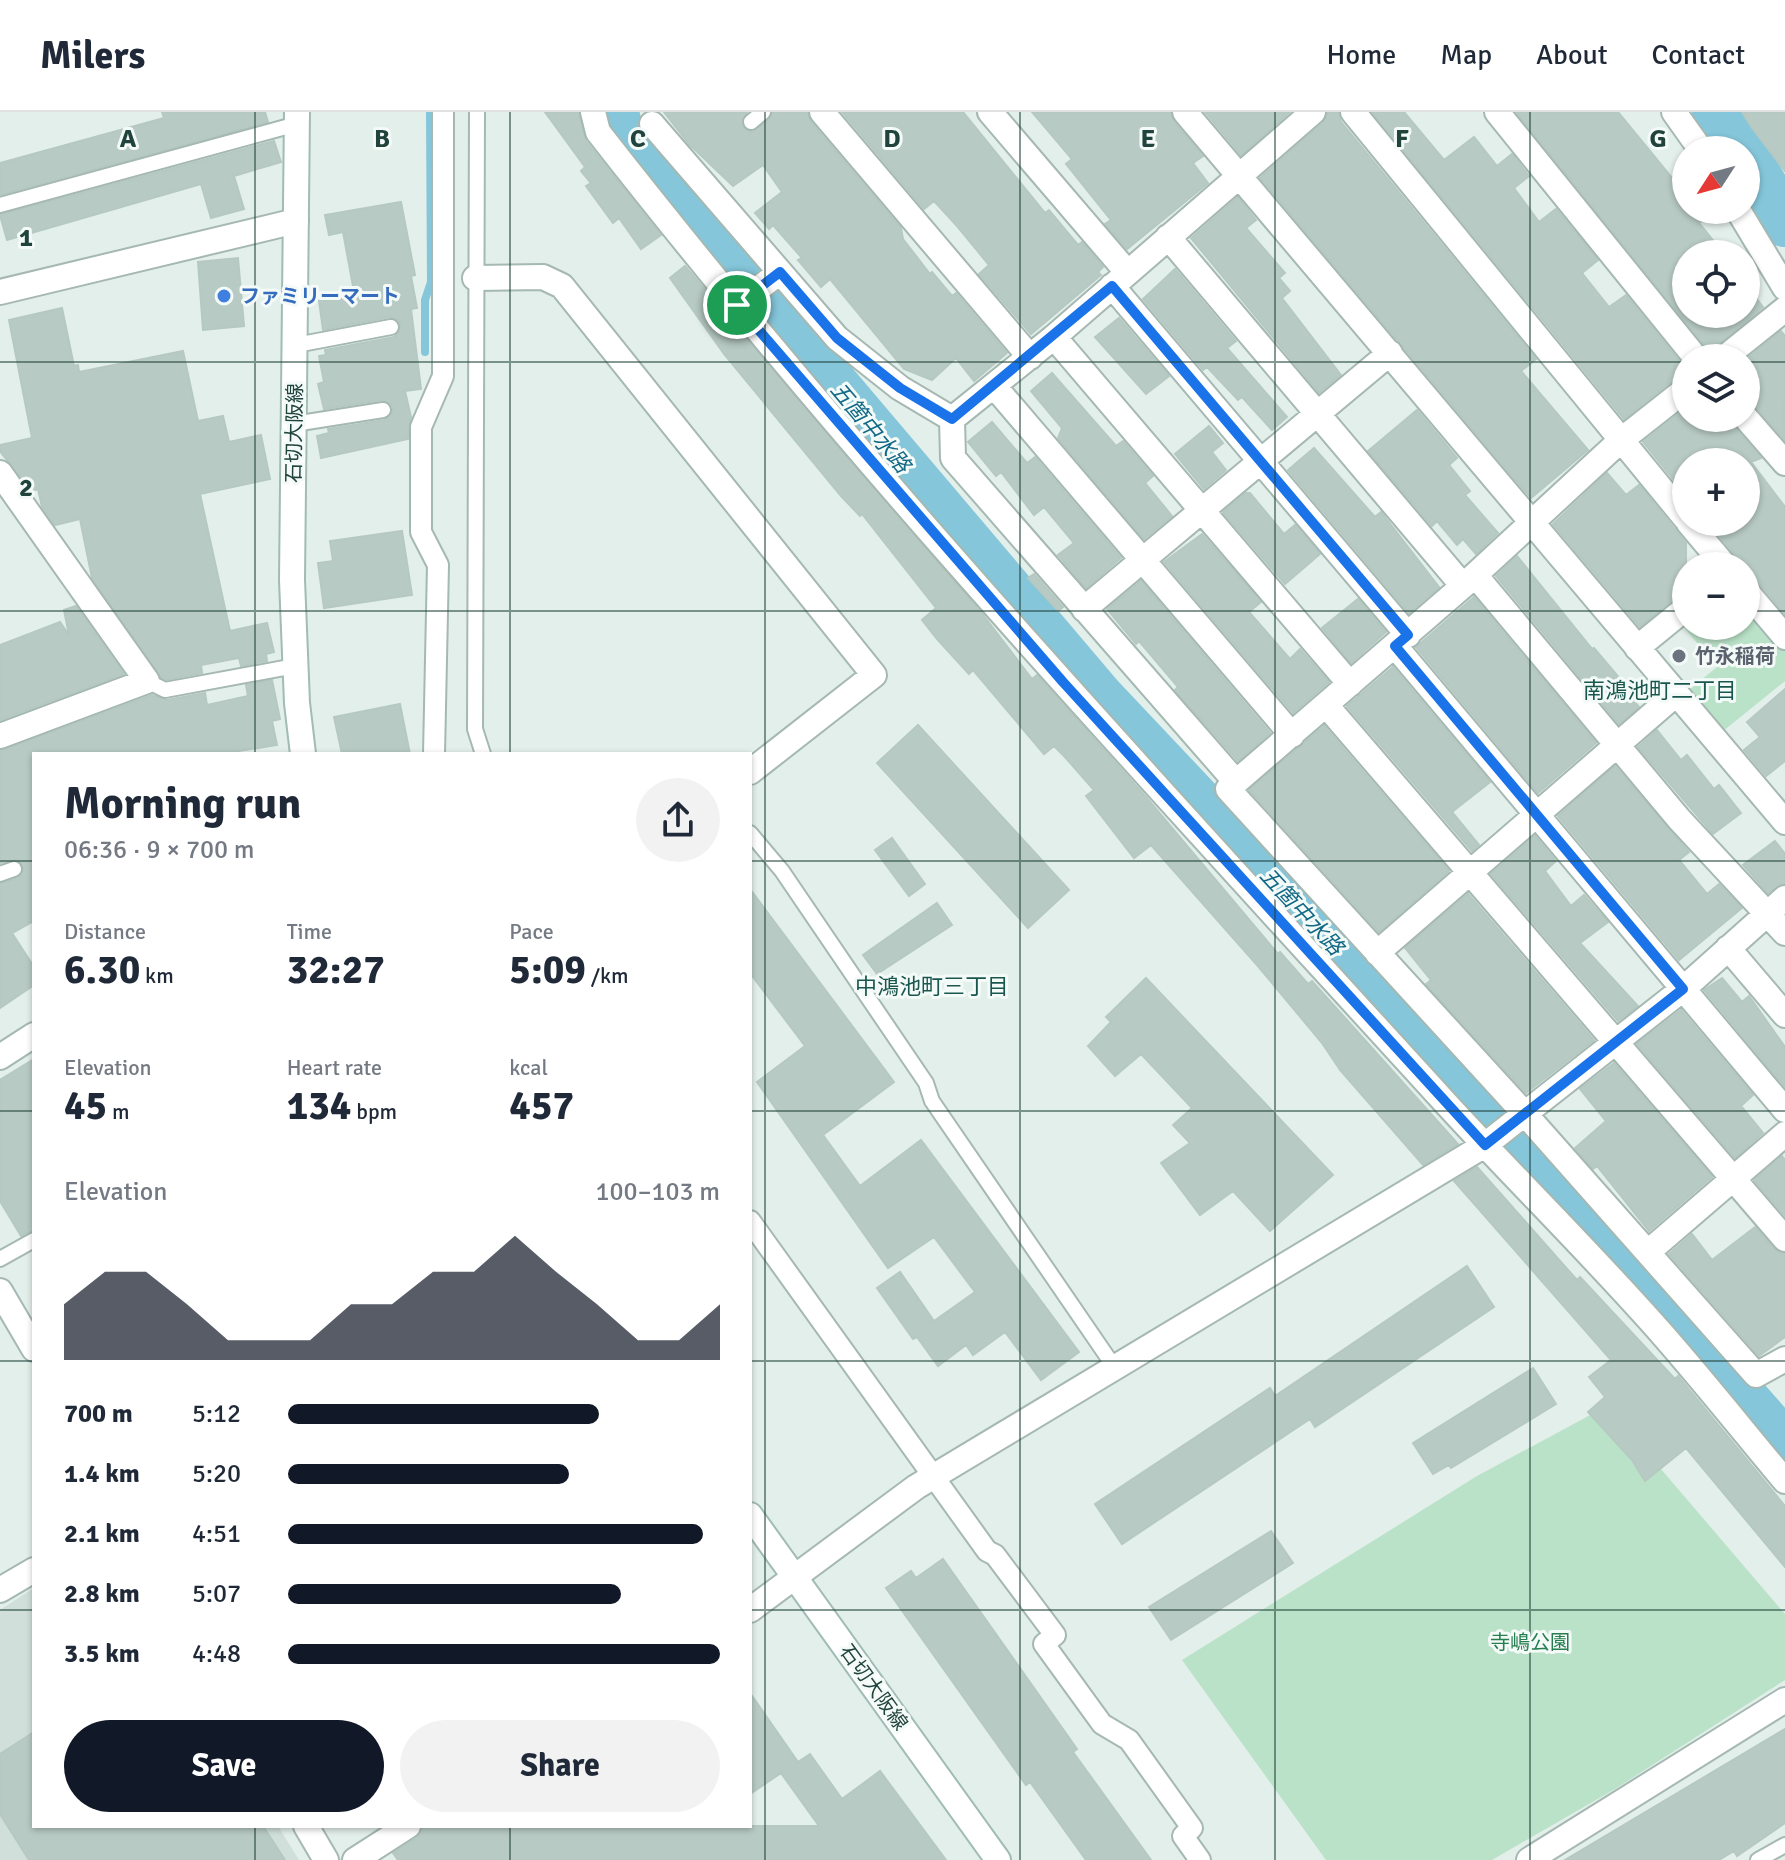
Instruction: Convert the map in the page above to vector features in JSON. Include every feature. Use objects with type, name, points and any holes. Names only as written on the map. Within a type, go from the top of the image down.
[{"type":"street","points":[[434,752],[438,565],[421,532],[421,427],[443,376],[443,112]]},
{"type":"street","points":[[593,112],[598,132],[737,305],[1053,671],[1661,1332],[1785,1481]]},
{"type":"street","points":[[822,112],[1030,357]]},
{"type":"street","points":[[990,112],[1537,815],[1785,1110]]},
{"type":"street","points":[[1185,112],[1785,822]]},
{"type":"street","points":[[952,419],[1054,337],[1313,112]]},
{"type":"street","points":[[1353,112],[1672,503]]},
{"type":"street","points":[[1497,112],[1685,344]]},
{"type":"street","points":[[1674,112],[1691,136]]},
{"type":"street","name":"石切大阪線","points":[[297,118],[295,666],[303,752]]},
{"type":"street","points":[[652,124],[837,338],[900,388],[952,419]]},
{"type":"street","points":[[0,292],[296,221]]},
{"type":"street","points":[[1746,224],[1785,288]]},
{"type":"street","points":[[1168,237],[1320,414],[1618,745],[1679,819],[1776,906],[1785,933]]},
{"type":"street","points":[[737,305],[780,272]]},
{"type":"street","points":[[475,278],[543,277],[562,286],[874,675],[752,770]]},
{"type":"street","points":[[1741,344],[1785,309]]},
{"type":"street","points":[[1054,337],[1350,684]]},
{"type":"street","points":[[1084,609],[1390,353]]},
{"type":"street","points":[[994,386],[1292,735]]},
{"type":"street","points":[[1672,400],[1620,441],[1469,581],[1228,789],[1525,1114],[1756,1375],[1785,1359]]},
{"type":"street","points":[[952,419],[953,458],[1236,782]]},
{"type":"street","points":[[1758,432],[1785,463]]},
{"type":"street","points":[[0,473],[147,681],[0,736]]},
{"type":"street","points":[[1700,536],[1713,552]]},
{"type":"street","points":[[1760,608],[1785,637]]},
{"type":"street","points":[[1637,648],[1672,619]]},
{"type":"street","points":[[1377,953],[1676,694]]},
{"type":"street","points":[[1326,705],[1785,1239]]},
{"type":"street","points":[[752,1609],[933,1477],[1488,1143],[1683,989],[1776,906]]},
{"type":"street","points":[[1728,948],[1785,1015]]},
{"type":"street","points":[[0,1057],[32,1036]]},
{"type":"street","points":[[1648,1252],[1785,1134]]},
{"type":"street","points":[[752,1224],[987,1551],[995,1555],[1055,1635],[1044,1644],[1052,1656],[1102,1724],[1129,1740],[1192,1828],[1183,1836],[1200,1860]]},
{"type":"street","points":[[2,1300],[32,1346]]},
{"type":"street","name":"石切大阪線","points":[[752,1518],[998,1860]]},
{"type":"street","points":[[0,1590],[32,1571]]},
{"type":"street","points":[[1529,1860],[1785,1700]]},
{"type":"street","points":[[307,1828],[326,1860]]},
{"type":"street","points":[[355,1860],[405,1828]]},
{"type":"lane","points":[[477,112],[475,729],[482,752]]},
{"type":"lane","points":[[751,122],[763,112]]},
{"type":"lane","points":[[0,205],[297,118]]},
{"type":"lane","points":[[296,345],[391,327]]},
{"type":"lane","points":[[294,424],[383,410]]},
{"type":"lane","points":[[147,681],[165,690],[295,666]]},
{"type":"lane","points":[[752,835],[782,871],[926,1083],[932,1101],[1115,1368]]},
{"type":"lane","points":[[0,1259],[32,1241]]},
{"type":"lane","points":[[1758,1860],[1785,1845]]},
{"type":"shaded area","points":[[32,1589],[32,1828],[279,1828],[299,1860],[0,1860],[0,1610]]},
{"type":"green space","points":[[1760,614],[1785,645],[1785,681],[1717,736],[1684,694],[1717,667],[1694,640],[1760,640]]},
{"type":"green space","name":"寺嶋公園","points":[[1607,1406],[1785,1614],[1785,1680],[1615,1789],[1492,1860],[1326,1860],[1182,1660],[1477,1476]]},
{"type":"building","points":[[162,112],[265,112],[268,122],[0,195],[0,163],[164,118]]},
{"type":"building","points":[[545,112],[578,112],[586,141],[661,235],[641,249],[619,218],[613,223],[586,186],[591,183],[581,171],[585,167]]},
{"type":"building","points":[[664,112],[747,112],[741,124],[752,132],[769,120],[773,112],[807,112],[811,122],[901,228],[903,239],[930,274],[932,272],[952,296],[956,293],[1007,353],[974,381],[956,358],[932,380],[904,369],[830,279],[821,287],[798,260],[802,258],[773,225],[769,229],[755,213],[782,192],[763,165],[733,186],[689,144]]},
{"type":"building","points":[[842,112],[963,112],[1045,213],[1049,210],[1078,245],[1082,242],[1103,267],[1098,272],[1101,275],[1031,334],[979,274],[989,265],[957,226],[934,201],[924,209]]},
{"type":"building","points":[[1032,112],[1170,112],[1174,122],[1203,156],[1193,163],[1208,183],[1127,249],[1105,224],[1111,220],[1066,164],[1072,159]]},
{"type":"building","points":[[1205,112],[1290,112],[1241,155]]},
{"type":"building","points":[[1328,112],[1338,112],[1341,122],[1536,359],[1521,371],[1588,450],[1531,498],[1260,178],[1323,123]]},
{"type":"building","points":[[1372,112],[1404,112],[1444,160],[1474,137],[1497,166],[1512,154],[1529,176],[1514,188],[1539,222],[1556,209],[1598,260],[1582,273],[1609,307],[1626,295],[1672,352],[1672,381],[1624,419]]},
{"type":"building","points":[[1516,112],[1618,112],[1672,178],[1672,224],[1700,224],[1713,240],[1672,240],[1672,305]]},
{"type":"building","points":[[1742,112],[1785,112],[1785,171],[1760,136]]},
{"type":"building","points":[[274,141],[281,162],[234,176],[244,209],[211,218],[201,184],[7,240],[0,215]]},
{"type":"building","points":[[1238,197],[1256,220],[1246,228],[1285,273],[1279,278],[1290,291],[1282,298],[1341,375],[1319,393],[1191,238]]},
{"type":"building","points":[[401,202],[415,275],[411,276],[417,308],[411,309],[421,389],[405,391],[411,417],[408,439],[321,458],[317,436],[329,433],[328,429],[385,420],[393,409],[390,403],[382,400],[324,409],[318,384],[324,382],[319,356],[326,355],[325,350],[394,337],[401,326],[398,320],[390,317],[323,330],[319,301],[355,297],[343,232],[329,235],[325,215]]},
{"type":"building","points":[[238,258],[244,326],[203,330],[198,262]]},
{"type":"building","points":[[685,266],[983,615],[1032,679],[1037,675],[1146,797],[1278,954],[1280,952],[1308,984],[1312,981],[1458,1144],[1423,1165],[1340,1070],[1322,1043],[1257,965],[1151,845],[1134,858],[1086,796],[1094,790],[1064,756],[1054,746],[1044,754],[973,670],[969,674],[937,639],[922,620],[936,608],[862,514],[860,516],[841,496],[724,354],[670,278]]},
{"type":"building","points":[[1175,269],[1236,341],[1227,348],[1287,417],[1272,430],[1242,397],[1238,400],[1207,367],[1203,370],[1143,299]]},
{"type":"building","points":[[62,308],[74,366],[78,365],[79,372],[183,351],[198,421],[223,416],[229,442],[261,435],[270,479],[200,494],[230,631],[267,623],[274,652],[266,654],[267,661],[241,666],[239,658],[201,665],[202,673],[166,680],[161,677],[92,578],[80,519],[55,525],[42,507],[38,489],[31,491],[0,451],[0,445],[32,438],[9,320]]},
{"type":"building","points":[[1119,318],[1169,376],[1146,394],[1095,337]]},
{"type":"building","points":[[1691,328],[1738,328],[1719,344],[1704,344]]},
{"type":"building","points":[[1781,331],[1785,336],[1784,439],[1760,411],[1760,348]]},
{"type":"building","points":[[1052,373],[1116,446],[1123,441],[1153,476],[1145,483],[1172,516],[1144,539],[1058,438],[1062,428],[1031,391]]},
{"type":"building","points":[[1417,410],[1457,458],[1449,465],[1470,491],[1465,495],[1498,533],[1476,554],[1463,539],[1457,545],[1437,521],[1432,526],[1368,451]]},
{"type":"building","points":[[1672,419],[1672,432],[1738,432],[1752,448],[1672,448],[1672,478],[1643,442]]},
{"type":"building","points":[[992,422],[1027,463],[1035,457],[1121,558],[1086,588],[1058,555],[1074,543],[1044,507],[1034,515],[1001,472],[996,476],[968,442]]},
{"type":"building","points":[[1209,426],[1223,443],[1212,452],[1226,470],[1204,489],[1175,454]]},
{"type":"building","points":[[1314,448],[1375,517],[1381,512],[1439,587],[1409,613],[1288,470]]},
{"type":"building","points":[[1607,473],[1626,495],[1639,485],[1672,526],[1672,536],[1680,536],[1686,543],[1686,552],[1672,552],[1672,601],[1640,627],[1553,524]]},
{"type":"building","points":[[1760,474],[1785,507],[1785,614],[1760,585],[1760,552],[1733,552],[1720,536],[1760,536]]},
{"type":"building","points":[[1250,493],[1284,534],[1295,525],[1320,554],[1285,584],[1223,512]]},
{"type":"building","points":[[402,531],[412,595],[324,608],[318,563],[333,561],[330,541]]},
{"type":"building","points":[[1202,534],[1261,602],[1249,612],[1290,659],[1300,649],[1329,682],[1293,713],[1164,562]]},
{"type":"building","points":[[1517,556],[1592,649],[1638,700],[1635,702],[1639,707],[1619,724],[1496,576]]},
{"type":"building","points":[[1034,574],[1063,607],[1058,611],[1028,578]]},
{"type":"building","points":[[1141,581],[1270,733],[1238,761],[1175,690],[1178,687],[1139,641],[1136,644],[1107,609]]},
{"type":"building","points":[[1474,597],[1596,743],[1538,793],[1416,647]]},
{"type":"building","points":[[1358,599],[1386,632],[1351,663],[1322,628]]},
{"type":"building","points":[[76,606],[124,674],[0,720],[0,645],[60,622],[69,635],[64,610]]},
{"type":"building","points":[[1393,667],[1490,782],[1452,812],[1479,845],[1472,851],[1347,706]]},
{"type":"building","points":[[272,680],[280,719],[272,721],[277,745],[233,752],[32,752],[32,922],[12,933],[32,964],[32,986],[0,1008],[0,884],[18,878],[24,870],[17,859],[0,863],[0,751],[152,695],[167,700],[205,693],[207,705],[248,696],[246,685]]},
{"type":"building","points":[[1785,689],[1785,761],[1766,776],[1744,750],[1760,737],[1747,722]]},
{"type":"building","points":[[400,704],[410,752],[342,752],[334,717]]},
{"type":"building","points":[[918,725],[1069,890],[1028,928],[877,763]]},
{"type":"building","points":[[1324,726],[1449,871],[1379,932],[1249,790]]},
{"type":"building","points":[[1657,730],[1681,760],[1687,755],[1714,789],[1719,785],[1741,813],[1713,834],[1638,747]]},
{"type":"building","points":[[1615,766],[1689,852],[1679,860],[1707,894],[1719,884],[1742,908],[1679,960],[1558,816]]},
{"type":"building","points":[[1535,836],[1556,861],[1545,871],[1571,906],[1584,895],[1608,922],[1580,943],[1638,1006],[1618,1021],[1491,874]]},
{"type":"building","points":[[892,838],[925,884],[909,896],[875,850]]},
{"type":"building","points":[[1775,841],[1785,854],[1785,883],[1768,893],[1743,865]]},
{"type":"building","points":[[752,892],[894,1082],[823,1135],[860,1186],[921,1140],[1079,1352],[1041,1380],[1005,1332],[973,1355],[966,1345],[938,1366],[917,1337],[913,1339],[877,1288],[900,1272],[934,1321],[975,1292],[934,1237],[888,1268],[757,1082],[805,1046],[752,976]]},
{"type":"building","points":[[1468,894],[1594,1040],[1526,1093],[1426,984],[1431,980],[1405,948]]},
{"type":"building","points":[[937,903],[952,925],[877,974],[863,955]]},
{"type":"building","points":[[1146,978],[1333,1175],[1270,1231],[1233,1191],[1200,1215],[1161,1163],[1190,1143],[1173,1125],[1192,1108],[1141,1054],[1115,1076],[1088,1046],[1111,1022],[1106,1017]]},
{"type":"building","points":[[1722,978],[1742,1002],[1749,996],[1785,1047],[1785,1087],[1704,990]]},
{"type":"building","points":[[1681,1010],[1753,1095],[1741,1106],[1763,1133],[1735,1158],[1637,1044]]},
{"type":"building","points":[[32,1060],[32,1231],[21,1236],[0,1201],[0,1080]]},
{"type":"building","points":[[1614,1063],[1712,1177],[1649,1231],[1597,1166],[1593,1169],[1575,1148],[1606,1121],[1580,1089]]},
{"type":"building","points":[[1782,1156],[1785,1160],[1785,1216],[1754,1180]]},
{"type":"building","points":[[1477,1167],[1577,1280],[1580,1277],[1675,1379],[1678,1376],[1785,1506],[1785,1567],[1686,1448],[1645,1481],[1632,1460],[1588,1412],[1605,1397],[1589,1377],[1611,1360],[1454,1181]]},
{"type":"building","points":[[1755,1227],[1774,1249],[1785,1254],[1785,1337],[1759,1356],[1669,1254],[1692,1234],[1712,1260]]},
{"type":"building","points":[[1467,1266],[1494,1307],[1315,1427],[1310,1419],[1122,1544],[1095,1504],[1270,1388],[1275,1396]]},
{"type":"building","points":[[1533,1368],[1556,1404],[1451,1468],[1449,1465],[1433,1474],[1413,1443]]},
{"type":"building","points":[[1271,1531],[1293,1563],[1171,1640],[1149,1607]]},
{"type":"building","points":[[943,1559],[1077,1749],[1073,1752],[1151,1860],[1086,1860],[1030,1782],[1026,1785],[886,1588],[911,1571],[916,1578]]},
{"type":"building","points":[[752,1696],[798,1762],[810,1754],[842,1799],[880,1771],[946,1860],[398,1860],[393,1853],[417,1838],[422,1828],[819,1826],[781,1773],[752,1793]]},
{"type":"building","points":[[1785,1729],[1785,1823],[1737,1856],[1734,1851],[1719,1860],[1565,1860]]},
{"type":"building","points":[[32,1733],[32,1828],[264,1828],[285,1860],[29,1860],[0,1814],[0,1754]]},
{"type":"waterway","points":[[425,352],[425,300],[431,282],[430,112]]},
{"type":"waterway","name":"五箇中水路","points":[[615,112],[619,130],[1100,697],[1488,1108],[1785,1444]]},
{"type":"waterway","points":[[1716,112],[1733,136]]},
{"type":"waterway","points":[[1760,179],[1785,223]]},
{"type":"place","name":"ファミリーマート","points":[[224,296]]},
{"type":"place","name":"竹永稲荷","points":[[1679,656]]},
{"type":"district","name":"南鴻池町二丁目","points":[[1660,690]]},
{"type":"district","name":"中鴻池町三丁目","points":[[932,986]]},
{"type":"route","points":[[780,272],[837,338],[900,388],[952,419],[1112,286],[1408,635],[1395,646],[1683,989],[1485,1145],[1063,682],[840,428],[737,305],[780,272]]}]
